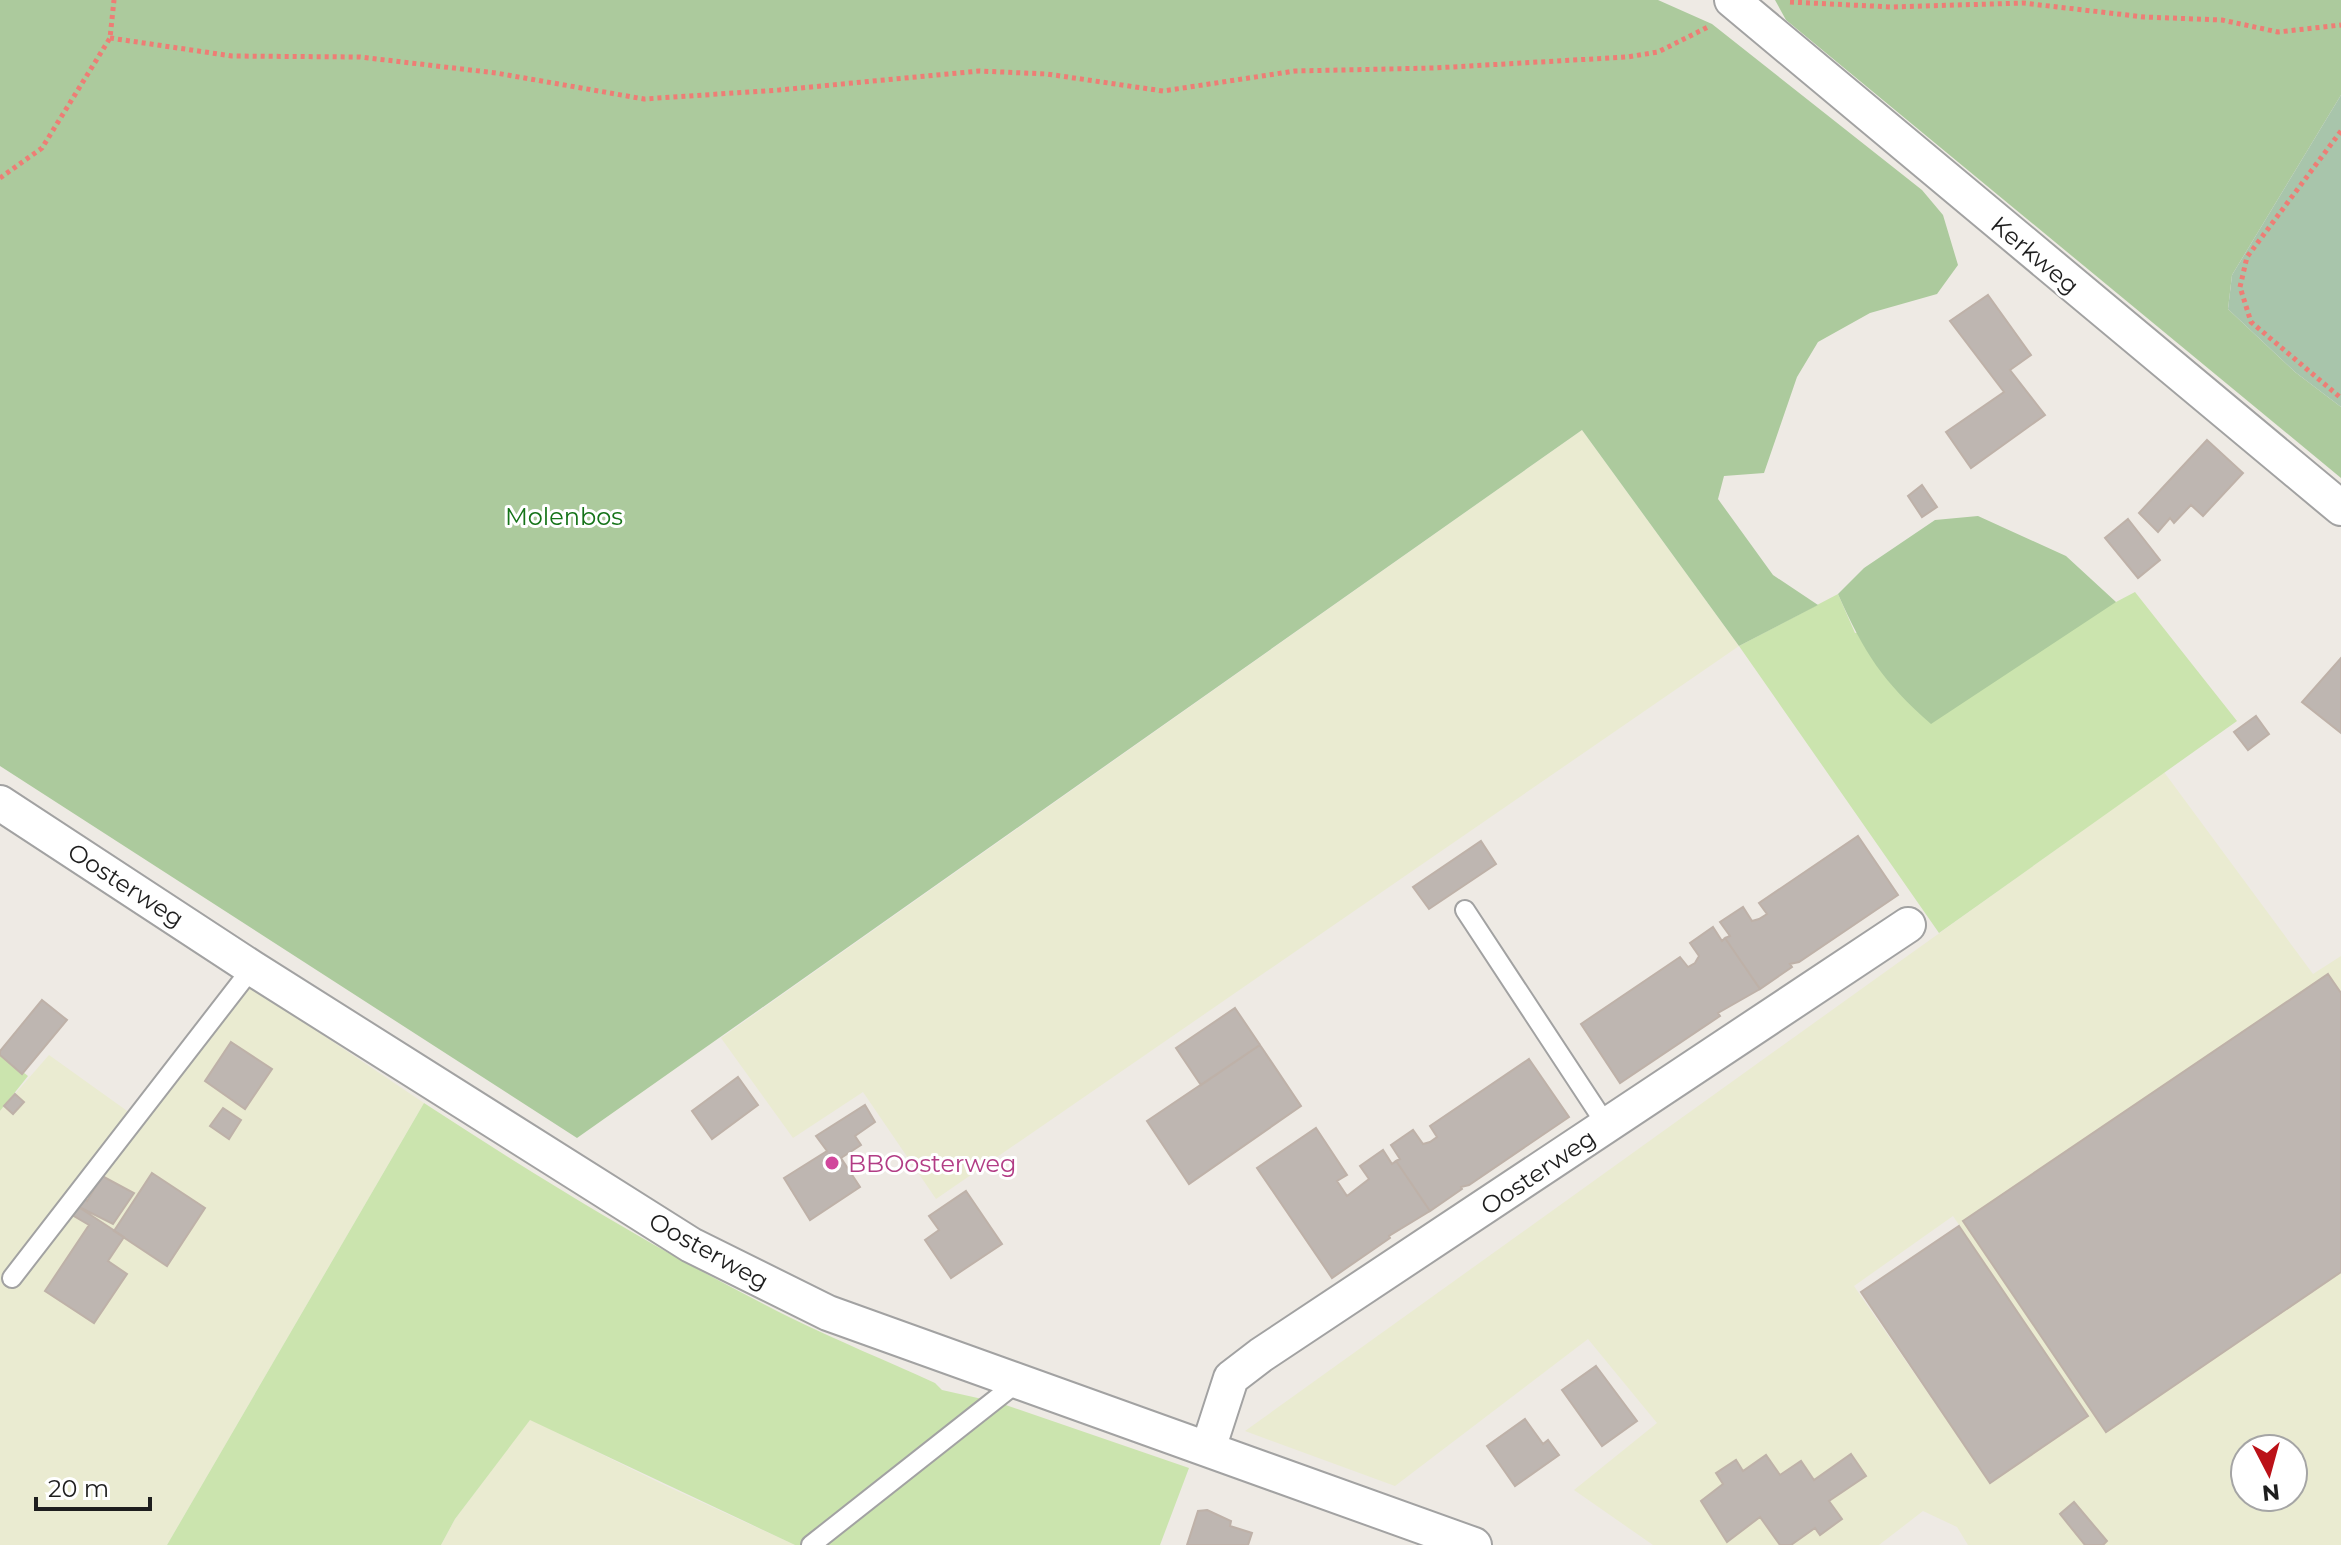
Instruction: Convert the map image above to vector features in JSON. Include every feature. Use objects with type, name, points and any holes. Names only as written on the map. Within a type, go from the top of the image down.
[{"type":"street","name":"Kerkweg","points":[[1732,2],[2341,508]]},
{"type":"street","name":"Oosterweg","points":[[0,803],[252,968],[691,1245],[828,1313],[1474,1545]]},
{"type":"street","name":"Oosterweg","points":[[1208,1449],[1231,1378],[1908,925]]},
{"type":"lane","points":[[1465,910],[1607,1126]]},
{"type":"lane","points":[[12,1278],[252,968]]},
{"type":"lane","points":[[811,1545],[1019,1381]]},
{"type":"path","points":[[0,178],[42,148],[110,38],[114,0]]},
{"type":"path","points":[[1786,1],[1892,7],[2023,3],[2144,17],[2222,20],[2278,32],[2341,25]]},
{"type":"path","points":[[110,38],[232,56],[360,57],[496,73],[644,99],[979,71],[1047,74],[1163,91],[1295,71],[1434,68],[1627,57],[1658,52],[1712,24],[1732,2]]},
{"type":"path","points":[[2341,131],[2247,257],[2240,287],[2251,322],[2341,398]]},
{"type":"green space","name":"Molenbos","points":[[0,0],[1658,0],[1712,24],[1922,190],[1943,215],[1958,265],[1937,294],[1870,313],[1818,342],[1797,377],[1764,473],[1724,476],[1718,499],[1773,575],[1818,605],[1739,646],[1582,430],[577,1138],[0,766]]},
{"type":"green space","points":[[1775,0],[2341,0],[2341,95],[2232,275],[2228,309],[2295,372],[2341,407],[2341,478],[1786,20]]},
{"type":"green space","points":[[2341,95],[2341,407],[2295,372],[2228,309],[2232,275]]},
{"type":"green space","points":[[1582,430],[1739,646],[936,1199],[863,1092],[793,1138],[721,1038]]},
{"type":"green space","points":[[1978,516],[2066,556],[2116,602],[1931,724],[1876,665],[1838,594],[1864,568],[1935,520]]},
{"type":"green space","points":[[2135,592],[2237,721],[1939,933],[1739,646],[1838,594],[1855,633],[2116,602]]},
{"type":"green space","points":[[2164,772],[2313,974],[2341,956],[2341,1545],[1968,1545],[1957,1527],[1923,1511],[1879,1545],[1653,1545],[1574,1490],[1657,1423],[1588,1339],[1395,1486],[1245,1431]],"holes":[[[1953,1216],[2088,1416],[1990,1483],[1854,1286]]]},
{"type":"green space","points":[[250,986],[424,1103],[167,1545],[0,1545],[0,1111],[49,1055],[144,1123]]},
{"type":"green space","points":[[0,1054],[28,1076],[0,1111]]},
{"type":"green space","points":[[424,1103],[559,1188],[743,1294],[935,1383],[942,1390],[1000,1403],[1189,1468],[1160,1545],[795,1545],[530,1420],[455,1519],[441,1545],[167,1545]]},
{"type":"green space","points":[[530,1419],[795,1545],[441,1545],[455,1519]]},
{"type":"building","points":[[1988,295],[2031,355],[2010,370],[2045,415],[1971,468],[1946,432],[2004,392],[1950,321]]},
{"type":"building","points":[[2207,440],[2243,473],[2203,516],[2191,505],[2174,523],[2170,518],[2158,532],[2139,513]]},
{"type":"building","points":[[1922,485],[1937,507],[1922,517],[1908,496]]},
{"type":"building","points":[[2128,519],[2160,560],[2138,578],[2105,538]]},
{"type":"building","points":[[2341,658],[2341,733],[2302,702]]},
{"type":"building","points":[[2256,716],[2269,734],[2248,750],[2234,732]]},
{"type":"building","points":[[1858,836],[1898,895],[1799,962],[1790,964],[1792,967],[1760,989],[1725,938],[1730,936],[1720,922],[1743,907],[1752,921],[1759,919],[1767,914],[1759,903]]},
{"type":"building","points":[[1481,841],[1496,864],[1429,909],[1413,887]]},
{"type":"building","points":[[1713,927],[1722,941],[1725,938],[1760,989],[1718,1013],[1720,1016],[1620,1083],[1581,1024],[1680,957],[1688,967],[1695,963],[1699,956],[1690,943]]},
{"type":"building","points":[[2328,974],[2341,993],[2341,1272],[2106,1432],[1963,1221]]},
{"type":"building","points":[[42,1000],[67,1020],[22,1074],[0,1055],[0,1051]]},
{"type":"building","points":[[1235,1008],[1260,1045],[1201,1085],[1176,1048]]},
{"type":"building","points":[[231,1042],[272,1069],[245,1109],[205,1081]]},
{"type":"building","points":[[1260,1045],[1301,1106],[1189,1184],[1147,1121]]},
{"type":"building","points":[[1529,1059],[1569,1117],[1469,1185],[1461,1187],[1430,1211],[1396,1161],[1400,1159],[1391,1145],[1413,1130],[1423,1144],[1430,1142],[1437,1137],[1430,1126]]},
{"type":"building","points":[[738,1077],[758,1105],[712,1139],[692,1111]]},
{"type":"building","points":[[15,1094],[24,1102],[13,1114],[4,1106]]},
{"type":"building","points":[[865,1105],[875,1122],[855,1136],[861,1145],[841,1158],[860,1187],[810,1220],[784,1178],[827,1151],[816,1136]]},
{"type":"building","points":[[223,1108],[241,1120],[229,1139],[210,1126]]},
{"type":"building","points":[[1316,1128],[1347,1175],[1337,1181],[1347,1196],[1369,1179],[1360,1166],[1383,1150],[1392,1164],[1396,1161],[1430,1211],[1389,1236],[1332,1278],[1257,1168]]},
{"type":"building","points":[[152,1173],[205,1208],[167,1266],[114,1231]]},
{"type":"building","points":[[102,1176],[134,1193],[113,1224],[77,1206],[83,1198],[87,1201]]},
{"type":"building","points":[[966,1191],[1002,1244],[951,1278],[925,1240],[939,1230],[929,1216]]},
{"type":"building","points":[[77,1206],[124,1237],[108,1261],[127,1274],[94,1323],[45,1291],[89,1225],[72,1215]]},
{"type":"building","points":[[1959,1226],[2088,1416],[1990,1483],[1861,1292]]},
{"type":"building","points":[[1596,1366],[1637,1421],[1602,1446],[1562,1390]]},
{"type":"building","points":[[1525,1419],[1543,1444],[1548,1440],[1559,1455],[1515,1486],[1487,1446]]},
{"type":"building","points":[[1851,1454],[1866,1476],[1829,1501],[1842,1519],[1820,1535],[1815,1528],[1791,1545],[1780,1545],[1760,1517],[1727,1542],[1701,1501],[1723,1484],[1716,1473],[1736,1460],[1743,1471],[1766,1455],[1780,1475],[1801,1461],[1814,1480]]},
{"type":"building","points":[[2074,1502],[2107,1541],[2103,1545],[2085,1545],[2060,1514]]},
{"type":"building","points":[[1207,1510],[1231,1521],[1230,1526],[1252,1533],[1248,1545],[1187,1545],[1198,1511]]},
{"type":"place","name":"BBOosterweg","points":[[832,1163]]}]
